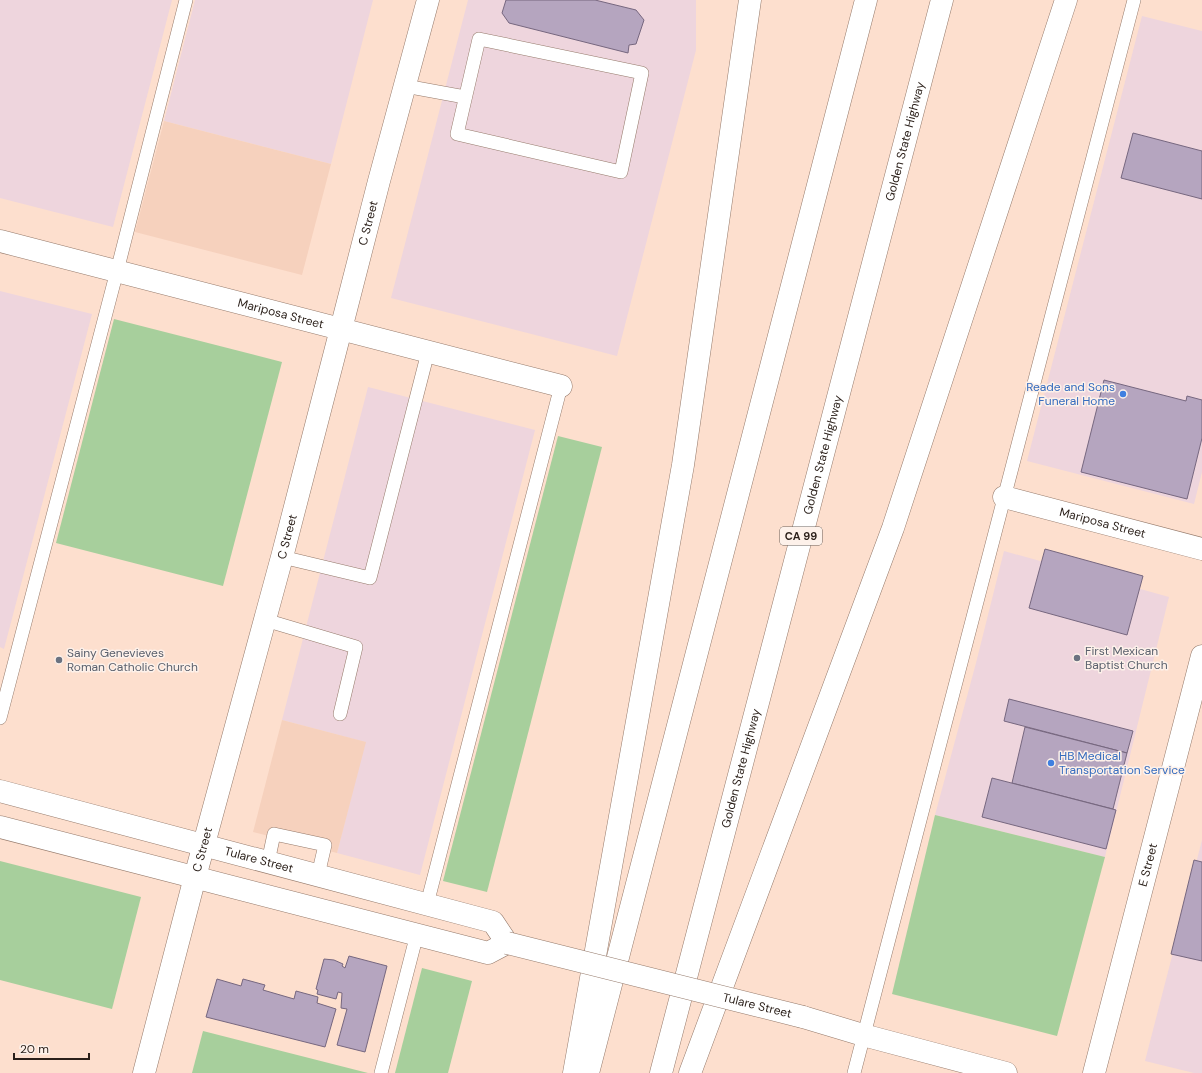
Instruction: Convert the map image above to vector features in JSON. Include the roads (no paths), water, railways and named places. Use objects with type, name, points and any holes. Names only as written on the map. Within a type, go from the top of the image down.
[{"type":"main road","name":"C Street","points":[[144,1073],[203,845],[282,557],[379,182],[428,0]]},
{"type":"main road","points":[[574,1073],[683,465],[750,0]]},
{"type":"main road","points":[[588,1073],[866,0]]},
{"type":"main road","name":"Golden State Highway","points":[[661,1073],[942,0]]},
{"type":"main road","points":[[690,1073],[893,528],[1066,0]]},
{"type":"main road","name":"Mariposa Street","points":[[0,241],[560,386]]},
{"type":"main road","name":"Mariposa Street","points":[[1004,497],[1202,549]]},
{"type":"main road","name":"E Street","points":[[1094,1073],[1202,656]]},
{"type":"main road","name":"Tulare Street","points":[[0,791],[493,922],[507,943],[802,1017],[1006,1073]]},
{"type":"main road","points":[[0,827],[488,953],[507,943]]},
{"type":"lane","points":[[0,718],[186,0]]},
{"type":"lane","points":[[854,1073],[1134,0]]},
{"type":"lane","points":[[479,39],[642,73],[621,172],[457,134],[465,97],[479,39]]},
{"type":"lane","points":[[405,86],[465,97]]},
{"type":"lane","points":[[282,557],[370,578],[428,352]]},
{"type":"lane","points":[[427,904],[560,386]]},
{"type":"lane","points":[[265,620],[356,648],[340,714]]},
{"type":"lane","points":[[268,862],[274,834],[325,845],[318,875]]},
{"type":"lane","points":[[381,1073],[417,934]]},
{"type":"place","name":"Reade and Sons Funeral Home","points":[[1123,394]]},
{"type":"place","name":"First Mexican Baptist Church","points":[[1077,658]]},
{"type":"place","name":"Sainy Genevieves Roman Catholic Church","points":[[59,660]]},
{"type":"place","name":"HB Medical Transportation Service","points":[[1051,763]]}]
